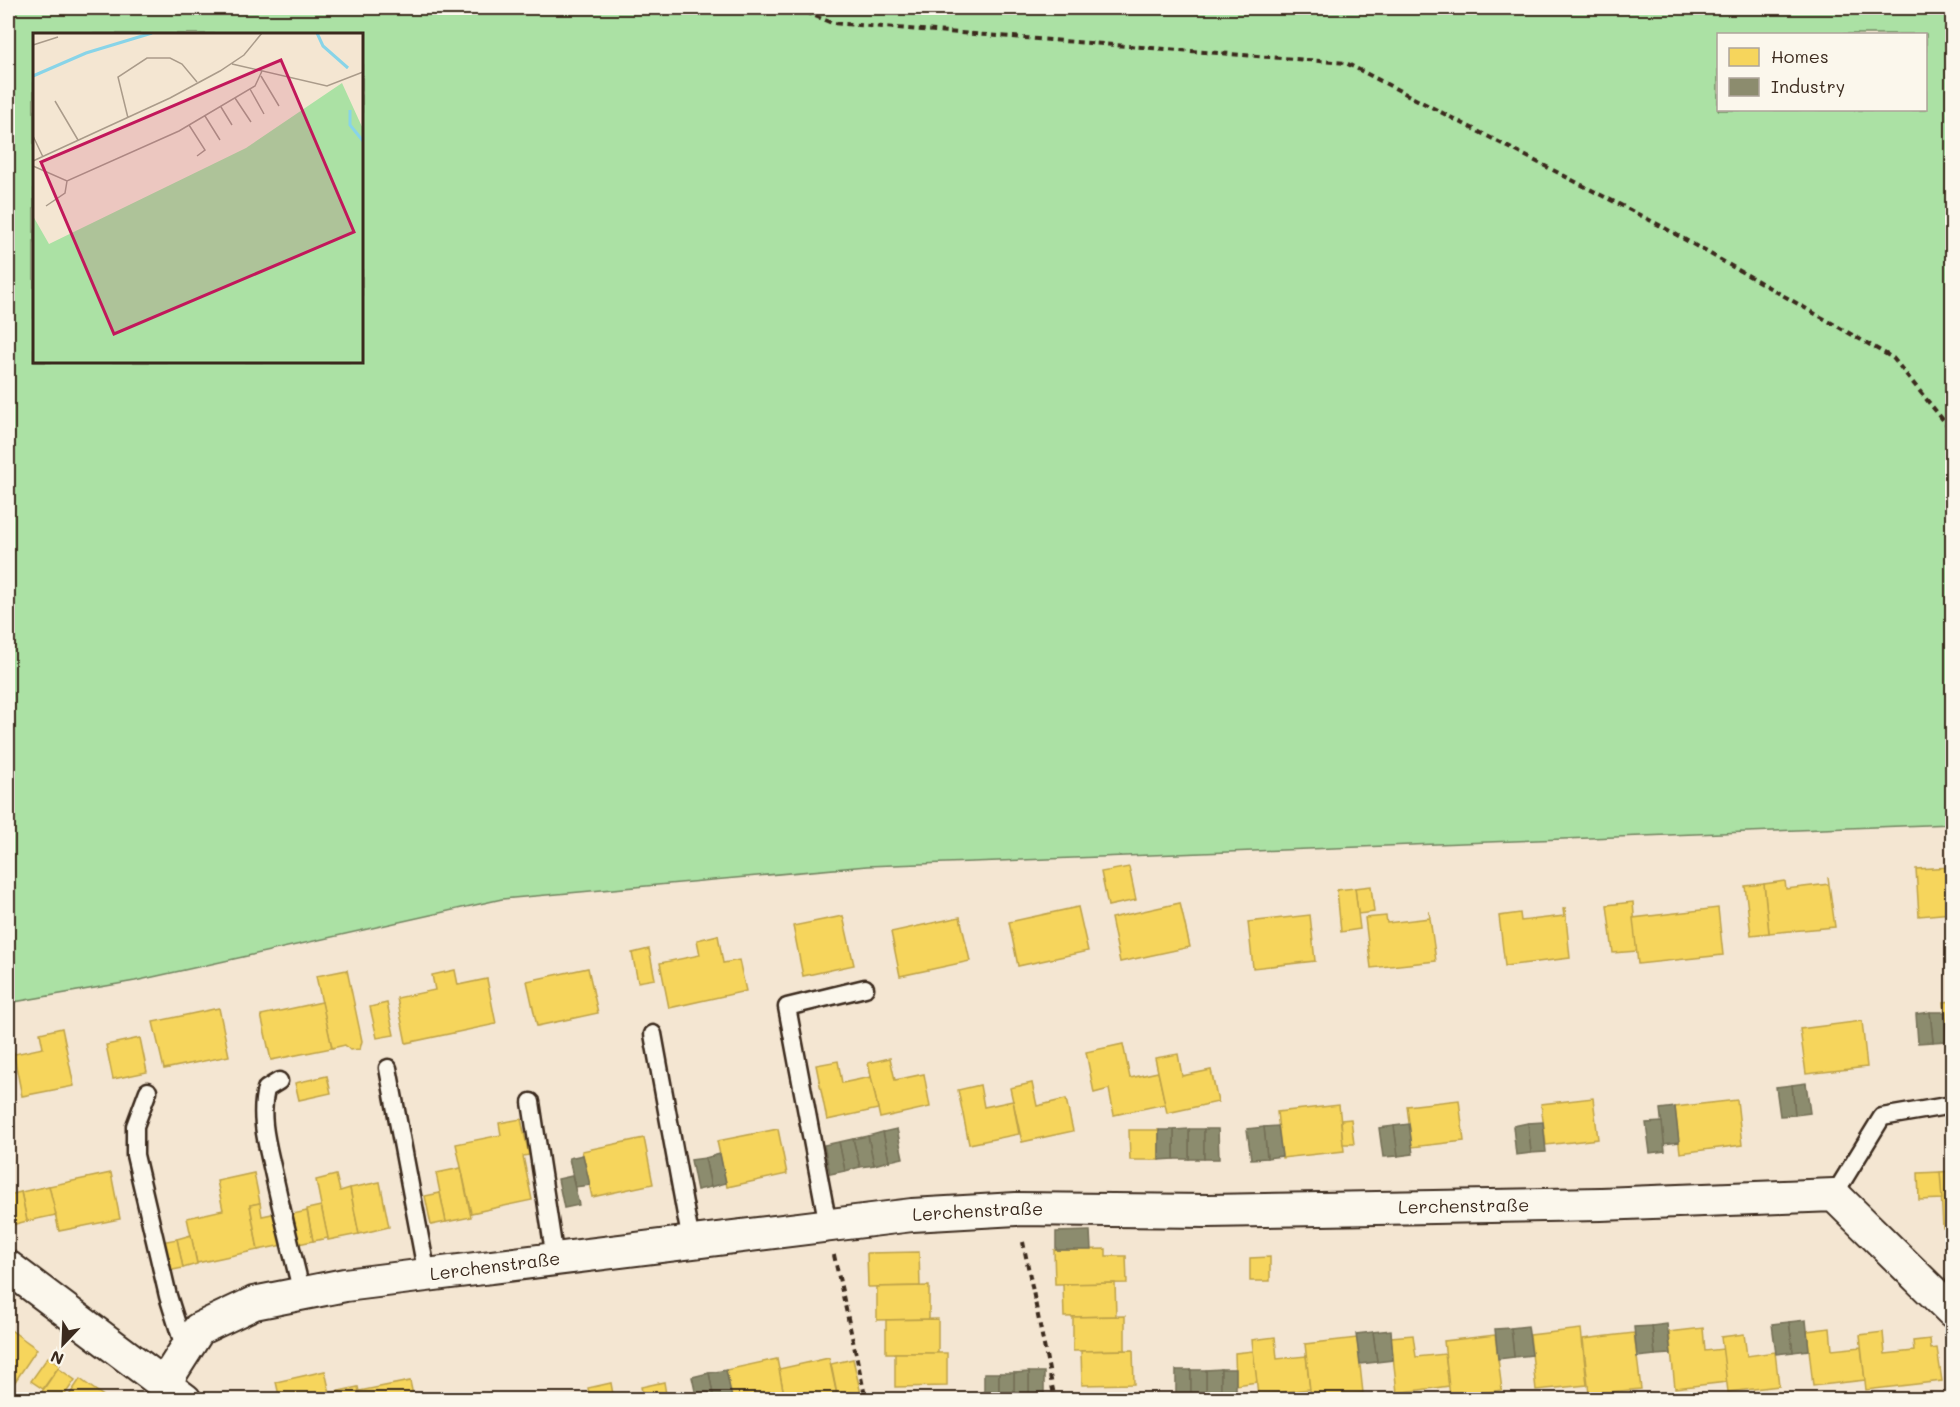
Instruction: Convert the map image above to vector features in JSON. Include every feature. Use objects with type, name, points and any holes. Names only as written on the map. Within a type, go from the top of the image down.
[{"type":"street","name":"Lerchenstraße","points":[[175,1392],[185,1350],[199,1329],[254,1303],[345,1285],[912,1215],[1016,1209],[1208,1210],[1589,1204],[1834,1195]]},
{"type":"street","points":[[1834,1195],[1953,1311]]},
{"type":"street","points":[[8,1267],[175,1392]]},
{"type":"lane","points":[[828,1225],[787,1007],[866,988]]},
{"type":"lane","points":[[653,1034],[691,1242]]},
{"type":"lane","points":[[388,1068],[427,1275]]},
{"type":"lane","points":[[279,1081],[266,1089],[262,1102],[262,1119],[280,1204],[303,1293]]},
{"type":"lane","points":[[148,1091],[135,1126],[135,1155],[168,1296],[185,1350]]},
{"type":"lane","points":[[531,1102],[555,1259]]},
{"type":"lane","points":[[1834,1195],[1882,1117],[1953,1105]]},
{"type":"path","points":[[796,8],[832,23],[1346,63],[1661,226],[1893,358],[1953,431]]},
{"type":"path","points":[[1016,1209],[1055,1400]]},
{"type":"path","points":[[828,1225],[866,1400]]},
{"type":"green space","points":[[8,8],[1952,8],[1952,824],[867,866],[502,899],[135,981],[8,1003]]},
{"type":"building: Homes","points":[[1129,867],[1136,900],[1108,906],[1101,872]]},
{"type":"building: Homes","points":[[1952,867],[1952,913],[1919,916],[1916,869]]},
{"type":"building: Homes","points":[[1785,881],[1786,889],[1829,884],[1835,927],[1769,933],[1764,884]]},
{"type":"building: Homes","points":[[1764,884],[1769,933],[1751,935],[1745,886]]},
{"type":"building: Homes","points":[[1371,886],[1374,912],[1358,914],[1355,888]]},
{"type":"building: Homes","points":[[1355,888],[1360,929],[1341,932],[1337,890]]},
{"type":"building: Homes","points":[[1633,902],[1637,951],[1613,953],[1607,905]]},
{"type":"building: Homes","points":[[1180,903],[1190,947],[1120,962],[1111,918]]},
{"type":"building: Homes","points":[[1078,907],[1088,951],[1018,966],[1009,922]]},
{"type":"building: Homes","points":[[1565,908],[1570,958],[1505,966],[1499,916],[1520,913],[1521,921],[1564,916],[1563,909]]},
{"type":"building: Homes","points":[[1718,908],[1723,955],[1638,964],[1633,918]]},
{"type":"building: Homes","points":[[1310,915],[1315,961],[1253,968],[1248,922]]},
{"type":"building: Homes","points":[[843,916],[854,965],[803,976],[793,926]]},
{"type":"building: Homes","points":[[1386,916],[1387,923],[1430,918],[1436,961],[1371,968],[1365,918]]},
{"type":"building: Homes","points":[[960,917],[970,961],[900,976],[891,932]]},
{"type":"building: Homes","points":[[718,935],[723,963],[739,960],[746,991],[669,1008],[660,963],[700,955],[697,940]]},
{"type":"building: Homes","points":[[649,949],[655,979],[638,982],[632,953]]},
{"type":"building: Homes","points":[[588,968],[598,1013],[537,1026],[527,981]]},
{"type":"building: Homes","points":[[347,970],[362,1041],[360,1049],[350,1050],[345,1045],[332,1048],[316,976]]},
{"type":"building: Homes","points":[[455,970],[458,985],[487,979],[496,1024],[406,1043],[397,998],[435,990],[432,975]]},
{"type":"building: Homes","points":[[1952,1001],[1952,1048],[1948,1048],[1944,1002]]},
{"type":"building: Homes","points":[[322,1002],[332,1048],[271,1060],[261,1015]]},
{"type":"building: Homes","points":[[387,1003],[394,1035],[377,1038],[370,1007]]},
{"type":"building: Homes","points":[[219,1008],[229,1056],[164,1069],[153,1022]]},
{"type":"building: Homes","points":[[1862,1021],[1867,1067],[1806,1074],[1800,1029]]},
{"type":"building: Homes","points":[[62,1028],[74,1086],[22,1096],[13,1051],[15,1054],[43,1048],[40,1033]]},
{"type":"building: Homes","points":[[140,1038],[147,1072],[113,1079],[106,1045]]},
{"type":"building: Homes","points":[[1123,1044],[1130,1078],[1158,1072],[1165,1104],[1114,1115],[1109,1089],[1094,1093],[1086,1052]]},
{"type":"building: Homes","points":[[1178,1054],[1182,1076],[1211,1070],[1218,1102],[1167,1113],[1155,1058]]},
{"type":"building: Homes","points":[[890,1058],[895,1080],[924,1074],[930,1107],[880,1118],[868,1063]]},
{"type":"building: Homes","points":[[838,1061],[842,1083],[871,1077],[878,1109],[827,1120],[816,1065]]},
{"type":"building: Homes","points":[[327,1076],[331,1093],[299,1100],[295,1083]]},
{"type":"building: Homes","points":[[1032,1083],[1037,1106],[1066,1099],[1073,1131],[1022,1142],[1010,1088]]},
{"type":"building: Homes","points":[[980,1085],[984,1107],[1013,1101],[1019,1134],[969,1144],[958,1090]]},
{"type":"building: Homes","points":[[1593,1098],[1598,1139],[1546,1145],[1541,1104]]},
{"type":"building: Homes","points":[[1459,1100],[1464,1141],[1412,1147],[1407,1106]]},
{"type":"building: Homes","points":[[1737,1100],[1742,1145],[1680,1153],[1675,1107]]},
{"type":"building: Homes","points":[[1339,1105],[1344,1151],[1282,1158],[1277,1112]]},
{"type":"building: Homes","points":[[521,1119],[529,1155],[523,1156],[532,1200],[471,1213],[456,1144],[501,1135],[499,1123]]},
{"type":"building: Homes","points":[[1351,1119],[1354,1144],[1343,1144],[1341,1120]]},
{"type":"building: Homes","points":[[778,1129],[787,1174],[727,1187],[717,1141]]},
{"type":"building: Homes","points":[[1129,1130],[1159,1130],[1159,1160],[1130,1160]]},
{"type":"building: Homes","points":[[644,1138],[653,1184],[592,1197],[582,1151]]},
{"type":"building: Homes","points":[[461,1168],[471,1217],[446,1222],[436,1173]]},
{"type":"building: Homes","points":[[1952,1171],[1952,1227],[1943,1228],[1940,1172]]},
{"type":"building: Homes","points":[[1940,1172],[1942,1199],[1919,1200],[1918,1173]]},
{"type":"building: Homes","points":[[111,1173],[120,1219],[59,1231],[49,1186]]},
{"type":"building: Homes","points":[[254,1173],[260,1203],[250,1205],[258,1250],[197,1263],[187,1218],[223,1210],[217,1181]]},
{"type":"building: Homes","points":[[336,1175],[340,1191],[350,1188],[359,1234],[328,1240],[316,1180]]},
{"type":"building: Homes","points":[[380,1182],[389,1227],[359,1234],[350,1188]]},
{"type":"building: Homes","points":[[49,1186],[56,1215],[27,1221],[21,1192]]},
{"type":"building: Homes","points":[[21,1192],[27,1221],[12,1225],[8,1195]]},
{"type":"building: Homes","points":[[440,1193],[446,1222],[431,1225],[425,1196]]},
{"type":"building: Homes","points":[[260,1203],[262,1216],[277,1213],[283,1245],[258,1250],[250,1205]]},
{"type":"building: Homes","points":[[321,1206],[328,1238],[313,1241],[307,1209]]},
{"type":"building: Homes","points":[[307,1211],[313,1241],[298,1244],[293,1214]]},
{"type":"building: Homes","points":[[191,1235],[197,1264],[183,1268],[177,1239]]},
{"type":"building: Homes","points":[[177,1239],[183,1268],[168,1271],[161,1242]]},
{"type":"building: Homes","points":[[1106,1249],[1106,1256],[1126,1256],[1127,1283],[1055,1284],[1054,1250]]},
{"type":"building: Homes","points":[[919,1252],[920,1286],[868,1287],[867,1253]]},
{"type":"building: Homes","points":[[1270,1257],[1270,1281],[1250,1281],[1250,1258]]},
{"type":"building: Homes","points":[[1115,1283],[1116,1316],[1064,1317],[1063,1284]]},
{"type":"building: Homes","points":[[929,1286],[929,1319],[877,1320],[877,1287]]},
{"type":"building: Homes","points":[[1125,1316],[1125,1350],[1073,1351],[1073,1317]]},
{"type":"building: Homes","points":[[938,1319],[938,1353],[886,1353],[886,1320]]},
{"type":"building: Homes","points":[[8,1328],[37,1349],[8,1392]]},
{"type":"building: Homes","points":[[1703,1328],[1705,1351],[1723,1349],[1727,1382],[1675,1388],[1669,1332]]},
{"type":"building: Homes","points":[[1830,1328],[1832,1350],[1861,1347],[1865,1380],[1813,1386],[1807,1331]]},
{"type":"building: Homes","points":[[1581,1329],[1587,1385],[1536,1390],[1530,1335]]},
{"type":"building: Homes","points":[[1883,1332],[1885,1354],[1914,1351],[1913,1341],[1930,1339],[1931,1349],[1937,1348],[1942,1381],[1866,1390],[1860,1335]]},
{"type":"building: Homes","points":[[1634,1333],[1641,1389],[1589,1394],[1583,1339]]},
{"type":"building: Homes","points":[[1744,1334],[1747,1356],[1775,1352],[1779,1386],[1728,1392],[1721,1337]]},
{"type":"building: Homes","points":[[1413,1335],[1416,1357],[1445,1354],[1449,1386],[1397,1393],[1391,1337]]},
{"type":"building: Homes","points":[[1495,1335],[1502,1390],[1450,1397],[1444,1341]]},
{"type":"building: Homes","points":[[1275,1337],[1277,1359],[1306,1356],[1310,1389],[1258,1395],[1252,1340]]},
{"type":"building: Homes","points":[[1357,1338],[1363,1393],[1311,1399],[1305,1344]]},
{"type":"building: Homes","points":[[1133,1350],[1134,1384],[1082,1385],[1081,1351]]},
{"type":"building: Homes","points":[[1253,1351],[1257,1382],[1236,1385],[1235,1353]]},
{"type":"building: Homes","points":[[895,1353],[947,1353],[947,1386],[895,1387]]},
{"type":"building: Homes","points":[[48,1357],[60,1365],[43,1389],[31,1381]]},
{"type":"building: Homes","points":[[829,1358],[838,1400],[785,1400],[779,1369]]},
{"type":"building: Homes","points":[[777,1359],[785,1400],[732,1400],[726,1370]]},
{"type":"building: Homes","points":[[853,1359],[861,1394],[838,1399],[831,1364]]},
{"type":"building: Homes","points":[[58,1368],[75,1380],[61,1400],[50,1400],[41,1393]]},
{"type":"building: Homes","points":[[325,1371],[330,1393],[358,1387],[361,1400],[280,1400],[276,1382]]},
{"type":"building: Homes","points":[[80,1379],[109,1400],[66,1400]]},
{"type":"building: Homes","points":[[410,1381],[414,1400],[361,1400],[359,1391]]},
{"type":"building: Homes","points":[[664,1382],[667,1400],[644,1400],[641,1387]]},
{"type":"building: Homes","points":[[611,1383],[614,1400],[590,1400],[588,1388]]},
{"type":"building: Industry","points":[[1930,1012],[1945,1012],[1947,1041],[1933,1042]]},
{"type":"building: Industry","points":[[1930,1012],[1933,1042],[1918,1043],[1916,1014]]},
{"type":"building: Industry","points":[[1806,1083],[1810,1113],[1795,1115],[1792,1085]]},
{"type":"building: Industry","points":[[1792,1085],[1795,1115],[1780,1116],[1776,1087]]},
{"type":"building: Industry","points":[[1675,1107],[1679,1142],[1664,1144],[1660,1109]]},
{"type":"building: Industry","points":[[1543,1122],[1546,1152],[1531,1153],[1528,1123]]},
{"type":"building: Industry","points":[[1662,1122],[1665,1151],[1650,1153],[1646,1123]]},
{"type":"building: Industry","points":[[1528,1123],[1531,1153],[1516,1155],[1513,1126]]},
{"type":"building: Industry","points":[[1409,1124],[1413,1154],[1398,1156],[1394,1126]]},
{"type":"building: Industry","points":[[1278,1126],[1282,1156],[1267,1158],[1264,1127]]},
{"type":"building: Industry","points":[[1394,1126],[1398,1156],[1383,1157],[1379,1128]]},
{"type":"building: Industry","points":[[1264,1127],[1267,1158],[1251,1159],[1247,1129]]},
{"type":"building: Industry","points":[[897,1129],[903,1158],[889,1161],[883,1132]]},
{"type":"building: Industry","points":[[1189,1129],[1204,1129],[1204,1159],[1189,1159]]},
{"type":"building: Industry","points":[[1189,1129],[1189,1159],[1174,1159],[1174,1130]]},
{"type":"building: Industry","points":[[1204,1129],[1218,1129],[1219,1159],[1204,1159]]},
{"type":"building: Industry","points":[[1159,1130],[1174,1130],[1174,1159],[1159,1160]]},
{"type":"building: Industry","points":[[883,1132],[889,1161],[874,1165],[868,1136]]},
{"type":"building: Industry","points":[[868,1136],[874,1165],[860,1167],[853,1139]]},
{"type":"building: Industry","points":[[853,1139],[860,1167],[845,1171],[839,1142]]},
{"type":"building: Industry","points":[[839,1142],[845,1171],[830,1174],[824,1145]]},
{"type":"building: Industry","points":[[720,1154],[726,1183],[711,1187],[705,1158]]},
{"type":"building: Industry","points":[[583,1155],[590,1185],[575,1187],[569,1158]]},
{"type":"building: Industry","points":[[705,1158],[711,1187],[697,1190],[691,1160]]},
{"type":"building: Industry","points":[[572,1176],[579,1205],[564,1208],[558,1179]]},
{"type":"building: Industry","points":[[1090,1231],[1091,1250],[1056,1250],[1056,1232]]},
{"type":"building: Industry","points":[[1806,1320],[1809,1350],[1793,1352],[1789,1322]]},
{"type":"building: Industry","points":[[1789,1322],[1793,1352],[1776,1354],[1772,1324]]},
{"type":"building: Industry","points":[[1667,1324],[1671,1354],[1655,1355],[1652,1326]]},
{"type":"building: Industry","points":[[1528,1326],[1532,1355],[1514,1357],[1511,1328]]},
{"type":"building: Industry","points":[[1652,1326],[1655,1355],[1637,1357],[1634,1327]]},
{"type":"building: Industry","points":[[1511,1328],[1514,1357],[1498,1359],[1495,1329]]},
{"type":"building: Industry","points":[[1391,1330],[1393,1360],[1377,1362],[1373,1332]]},
{"type":"building: Industry","points":[[1373,1332],[1377,1362],[1360,1364],[1356,1334]]},
{"type":"building: Industry","points":[[1221,1369],[1221,1399],[1206,1399],[1206,1370]]},
{"type":"building: Industry","points":[[1221,1369],[1236,1369],[1236,1399],[1221,1399]]},
{"type":"building: Industry","points":[[726,1370],[732,1398],[714,1400],[709,1373]]},
{"type":"building: Industry","points":[[1176,1370],[1191,1370],[1191,1400],[1176,1400]]},
{"type":"building: Industry","points":[[1191,1370],[1206,1370],[1206,1399],[1191,1400]]},
{"type":"building: Industry","points":[[1029,1372],[1044,1372],[1044,1400],[1029,1400]]},
{"type":"building: Industry","points":[[1029,1372],[1029,1400],[1014,1400],[1014,1373]]},
{"type":"building: Industry","points":[[709,1373],[714,1400],[697,1400],[692,1377]]},
{"type":"building: Industry","points":[[984,1373],[999,1373],[999,1400],[984,1400]]},
{"type":"building: Industry","points":[[999,1373],[1014,1373],[1014,1400],[999,1400]]}]
